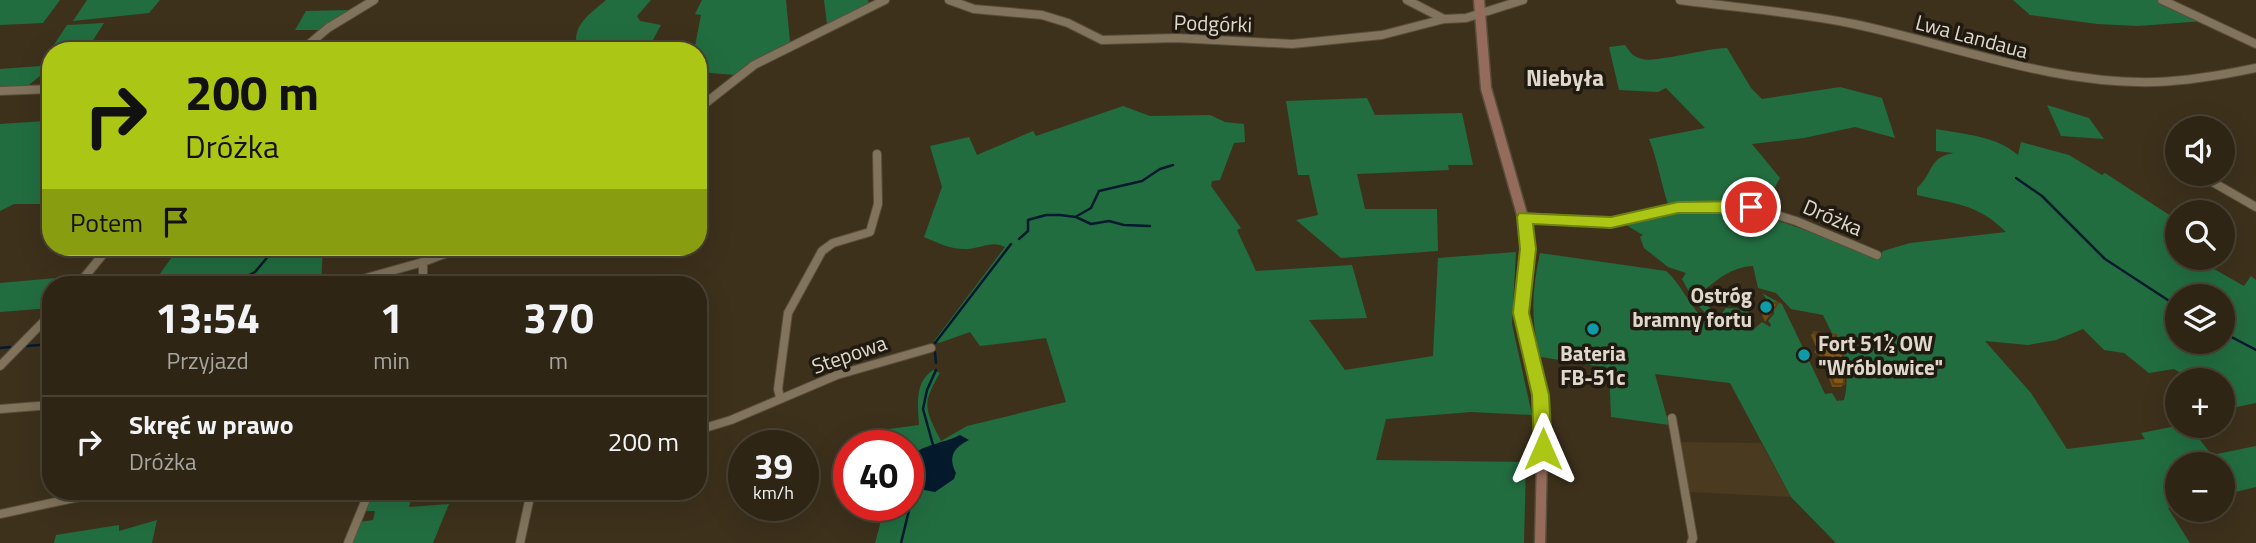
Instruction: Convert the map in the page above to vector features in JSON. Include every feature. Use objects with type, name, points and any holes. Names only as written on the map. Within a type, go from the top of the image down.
[{"type":"street","points":[[312,42],[328,28],[373,0]]},
{"type":"street","points":[[707,102],[754,65],[885,0]]},
{"type":"street","name":"Podgórki","points":[[950,0],[974,9],[1042,15],[1068,23],[1102,40],[1176,38],[1292,44],[1382,35],[1444,19],[1479,14]]},
{"type":"street","points":[[1407,0],[1444,19]]},
{"type":"street","points":[[1479,0],[1486,88],[1525,217],[1528,249],[1521,313],[1543,416],[1540,543]]},
{"type":"street","points":[[1479,14],[1522,0]]},
{"type":"street","name":"Lwa Landaua","points":[[1680,0],[1850,23],[2038,71],[2087,78],[2204,80],[2256,68]]},
{"type":"street","points":[[2162,0],[2256,44]]},
{"type":"street","points":[[0,91],[42,89]]},
{"type":"street","name":"Stepowa","points":[[780,397],[778,389],[788,313],[822,251],[833,243],[870,232],[876,220],[879,197],[877,154]]},
{"type":"street","points":[[2219,186],[2256,207]]},
{"type":"street","name":"Dróżka","points":[[1525,217],[1611,222],[1678,208],[1751,207],[1796,221],[1877,255]]},
{"type":"street","points":[[85,276],[102,256]]},
{"type":"street","points":[[373,276],[439,256]]},
{"type":"street","points":[[423,262],[423,276]]},
{"type":"street","points":[[0,366],[42,323]]},
{"type":"street","name":"Stepowa","points":[[707,427],[740,418],[780,397],[872,363],[931,348]]},
{"type":"street","points":[[0,409],[42,406]]},
{"type":"street","points":[[1672,418],[1693,538],[1691,543]]},
{"type":"street","points":[[0,514],[65,500]]},
{"type":"street","points":[[348,543],[366,500]]},
{"type":"street","points":[[520,543],[529,500]]},
{"type":"shaded area","points":[[1680,442],[1761,443],[1791,497],[1689,492]]},
{"type":"green space","points":[[0,0],[60,0],[43,23],[0,25]]},
{"type":"green space","points":[[87,0],[160,0],[149,13],[73,21]]},
{"type":"green space","points":[[606,0],[651,0],[637,16],[640,21],[661,25],[652,42],[576,42],[579,28]]},
{"type":"green space","points":[[702,0],[786,0],[790,42],[746,65],[735,75],[707,73],[707,42],[696,42],[701,15],[695,14]]},
{"type":"green space","points":[[824,0],[868,0],[869,5],[827,24]]},
{"type":"green space","points":[[2013,0],[2158,0],[2204,21],[2138,26],[2097,24],[2030,15]]},
{"type":"green space","points":[[349,10],[320,30],[295,30],[306,11]]},
{"type":"green space","points":[[104,23],[92,42],[56,42],[67,25]]},
{"type":"green space","points":[[1625,45],[1636,57],[1649,60],[1727,48],[1751,88],[1762,99],[1840,87],[1882,98],[1895,138],[1855,127],[1804,138],[1752,144],[1780,178],[1765,205],[1669,207],[1649,139],[1705,128],[1666,88],[1658,92],[1619,90],[1609,47]]},
{"type":"green space","points":[[42,63],[42,74],[24,89],[0,90],[0,69],[40,66]]},
{"type":"green space","points":[[1367,98],[1375,115],[1462,113],[1473,165],[1448,165],[1449,170],[1357,174],[1365,209],[1437,209],[1438,251],[1341,258],[1296,220],[1318,215],[1309,175],[1298,175],[1286,101]]},
{"type":"green space","points":[[2047,105],[2089,118],[2104,139],[2061,136]]},
{"type":"green space","points":[[1123,106],[1150,116],[1210,115],[1225,122],[1244,124],[1245,142],[1234,143],[1220,180],[1212,181],[1211,186],[1241,228],[1237,230],[1256,271],[1352,265],[1367,318],[1309,320],[1345,370],[1433,356],[1438,258],[1516,252],[1512,324],[1532,415],[1471,412],[1386,419],[1376,460],[1526,462],[1524,543],[875,543],[881,521],[924,521],[924,430],[889,429],[919,425],[920,388],[933,370],[940,373],[930,393],[927,407],[941,441],[967,426],[1066,402],[1046,338],[980,346],[970,332],[939,343],[934,341],[1005,247],[991,244],[967,249],[956,248],[924,237],[942,187],[930,146],[969,137],[977,155],[1033,131],[1036,136]]},
{"type":"green space","points":[[42,121],[42,204],[14,204],[0,211],[0,124]]},
{"type":"green space","points":[[1936,129],[1990,140],[2018,155],[2021,142],[2069,155],[2102,175],[2105,173],[2165,212],[2165,270],[2216,270],[2244,286],[2251,276],[2256,280],[2256,403],[2235,407],[2235,368],[2165,368],[2165,370],[2149,373],[2124,353],[2104,350],[2083,329],[2056,340],[2028,345],[1985,341],[2031,393],[2067,449],[2145,439],[2141,433],[2165,428],[2165,438],[2198,438],[2210,452],[2165,452],[2165,522],[2177,522],[2190,543],[1836,543],[1791,497],[1730,383],[1655,374],[1669,425],[1611,417],[1609,368],[1541,357],[1533,305],[1540,253],[1666,271],[1696,311],[1721,329],[1720,324],[1702,309],[1690,293],[1682,279],[1686,273],[1668,267],[1644,248],[1640,237],[1643,235],[1626,225],[1661,214],[1701,210],[1754,215],[1802,229],[1878,260],[1883,251],[1910,243],[2006,232],[1975,210],[1917,195],[1917,188],[1935,162],[1954,153],[1936,151]],"holes":[[[1753,266],[1758,288],[1776,293],[1791,309],[1823,315],[1845,367],[1844,400],[1837,401],[1832,393],[1825,394],[1782,304],[1762,293],[1774,309],[1774,314],[1768,321],[1770,327],[1762,322],[1754,329],[1748,325],[1755,321],[1747,309],[1726,308],[1719,317],[1703,301],[1701,293],[1731,271]]]},
{"type":"green space","points":[[173,256],[323,256],[321,276],[158,276]]},
{"type":"green space","points":[[42,279],[42,309],[0,312],[0,283]]},
{"type":"green space","points":[[2256,446],[2256,487],[2235,492],[2235,452],[2227,452]]},
{"type":"green space","points":[[370,500],[411,500],[409,507],[449,504],[433,543],[351,543],[359,522],[373,520],[375,511],[365,511]]},
{"type":"green space","points":[[157,520],[152,543],[54,543],[56,535],[119,525],[119,531]]},
{"type":"water","points":[[960,435],[969,440],[959,446],[952,458],[956,473],[954,479],[935,492],[924,490],[924,448]]},
{"type":"building","points":[[1778,303],[1769,316],[1764,304]]},
{"type":"building","points":[[1814,332],[1836,335],[1844,353],[1841,361],[1844,367],[1844,384],[1834,384],[1826,360],[1817,349],[1820,345]]},
{"type":"waterway","points":[[1077,216],[1091,208],[1099,191],[1142,181],[1160,169],[1173,165]]},
{"type":"waterway","points":[[2016,178],[2042,196],[2105,259],[2165,298]]},
{"type":"waterway","points":[[1019,239],[1028,231],[1028,220],[1046,215],[1076,217],[1091,224],[1109,221],[1124,225],[1150,226]]},
{"type":"waterway","points":[[935,343],[1011,244]]},
{"type":"waterway","points":[[247,276],[255,272],[268,256]]},
{"type":"waterway","points":[[2235,339],[2256,350]]},
{"type":"waterway","points":[[27,346],[42,345]]},
{"type":"waterway","points":[[0,348],[10,347]]},
{"type":"waterway","points":[[935,352],[936,363]]},
{"type":"waterway","points":[[933,445],[923,409],[927,390],[936,370]]},
{"type":"waterway","points":[[901,543],[906,521]]},
{"type":"place","name":"Ostróg bramny fortu","points":[[1766,307]]},
{"type":"place","name":"Bateria FB-51c","points":[[1593,329]]},
{"type":"place","name":"Fort 51½ OW \"Wróblowice\"","points":[[1804,355]]},
{"type":"district","name":"Niebyła","points":[[1565,77]]},
{"type":"route","points":[[1543,449],[1541,395],[1521,313],[1528,249],[1525,217],[1611,222],[1628,221],[1678,208],[1751,207]]}]
